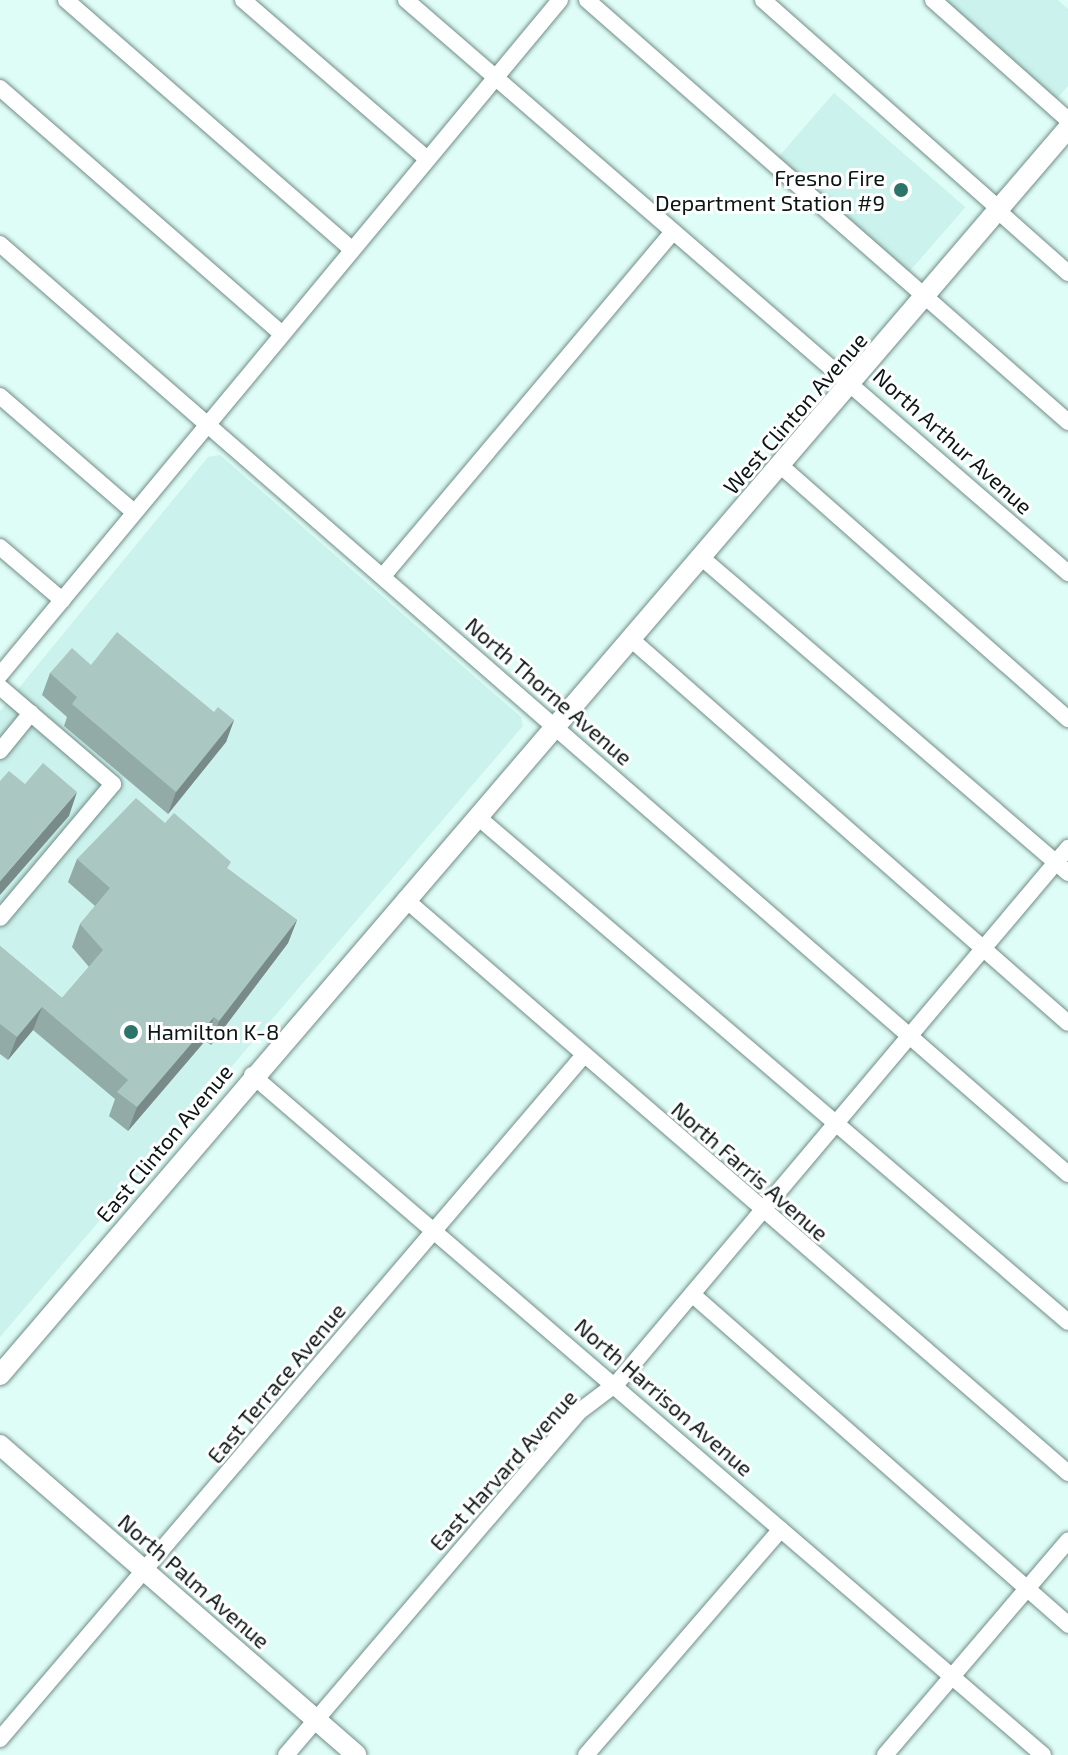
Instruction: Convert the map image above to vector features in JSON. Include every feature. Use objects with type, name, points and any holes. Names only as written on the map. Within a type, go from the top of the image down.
[{"type":"main road","name":"West Clinton Avenue","points":[[558,729],[1068,128]]},
{"type":"main road","name":"East Clinton Avenue","points":[[0,1375],[252,1075],[558,729]]},
{"type":"main road","name":"North Palm Avenue","points":[[0,1445],[356,1755]]},
{"type":"street","points":[[66,0],[349,247]]},
{"type":"street","points":[[243,0],[425,157]]},
{"type":"street","name":"North Arthur Avenue","points":[[406,0],[673,232],[853,382],[1068,573]]},
{"type":"street","points":[[0,675],[349,247],[560,0]]},
{"type":"street","points":[[587,0],[1068,422]]},
{"type":"street","points":[[763,0],[1068,273]]},
{"type":"street","points":[[933,0],[1068,120]]},
{"type":"street","points":[[0,88],[280,332]]},
{"type":"street","points":[[383,576],[673,232]]},
{"type":"street","name":"North Thorne Avenue","points":[[0,244],[1068,1174]]},
{"type":"street","points":[[0,396],[134,512]]},
{"type":"street","points":[[781,466],[1068,719]]},
{"type":"street","points":[[0,547],[62,600]]},
{"type":"street","points":[[702,558],[1062,867]]},
{"type":"street","points":[[632,640],[1068,1023]]},
{"type":"street","points":[[0,687],[113,784],[0,918]]},
{"type":"street","points":[[0,751],[31,713]]},
{"type":"street","points":[[479,818],[1068,1322]]},
{"type":"street","name":"East Harvard Avenue","points":[[286,1755],[580,1411],[617,1383],[693,1295],[984,949],[1062,867],[1068,848]]},
{"type":"street","name":"North Farris Avenue","points":[[405,899],[763,1213],[1068,1473]]},
{"type":"street","name":"East Terrace Avenue","points":[[0,1739],[584,1055]]},
{"type":"street","name":"North Harrison Avenue","points":[[252,1075],[437,1228],[1043,1755]]},
{"type":"street","points":[[693,1295],[1068,1625]]},
{"type":"street","points":[[586,1755],[781,1529]]},
{"type":"street","points":[[885,1755],[1068,1541]]},
{"type":"shaded area","points":[[940,0],[1058,0],[1068,9],[1068,86],[1055,101]]},
{"type":"shaded area","points":[[834,93],[965,207],[908,274],[776,159]]},
{"type":"shaded area","name":"Hamilton K-8","points":[[220,455],[521,717],[523,726],[0,1337],[0,711],[208,457]]},
{"type":"building","points":[[117,632],[214,712],[218,707],[234,720],[176,792],[72,704],[77,697],[50,673],[72,648],[91,665]]},
{"type":"building","points":[[43,763],[77,792],[0,881],[0,781],[9,771],[25,784]]},
{"type":"building","points":[[136,798],[165,823],[174,813],[231,862],[227,868],[297,920],[219,1021],[214,1017],[137,1107],[117,1092],[128,1080],[42,1007],[17,1037],[0,1024],[0,946],[62,998],[103,950],[80,924],[110,888],[77,859]]},
{"type":"place","name":"Fresno Fire Department Station #9","points":[[901,190]]},
{"type":"place","name":"Hamilton K-8","points":[[131,1032]]}]
